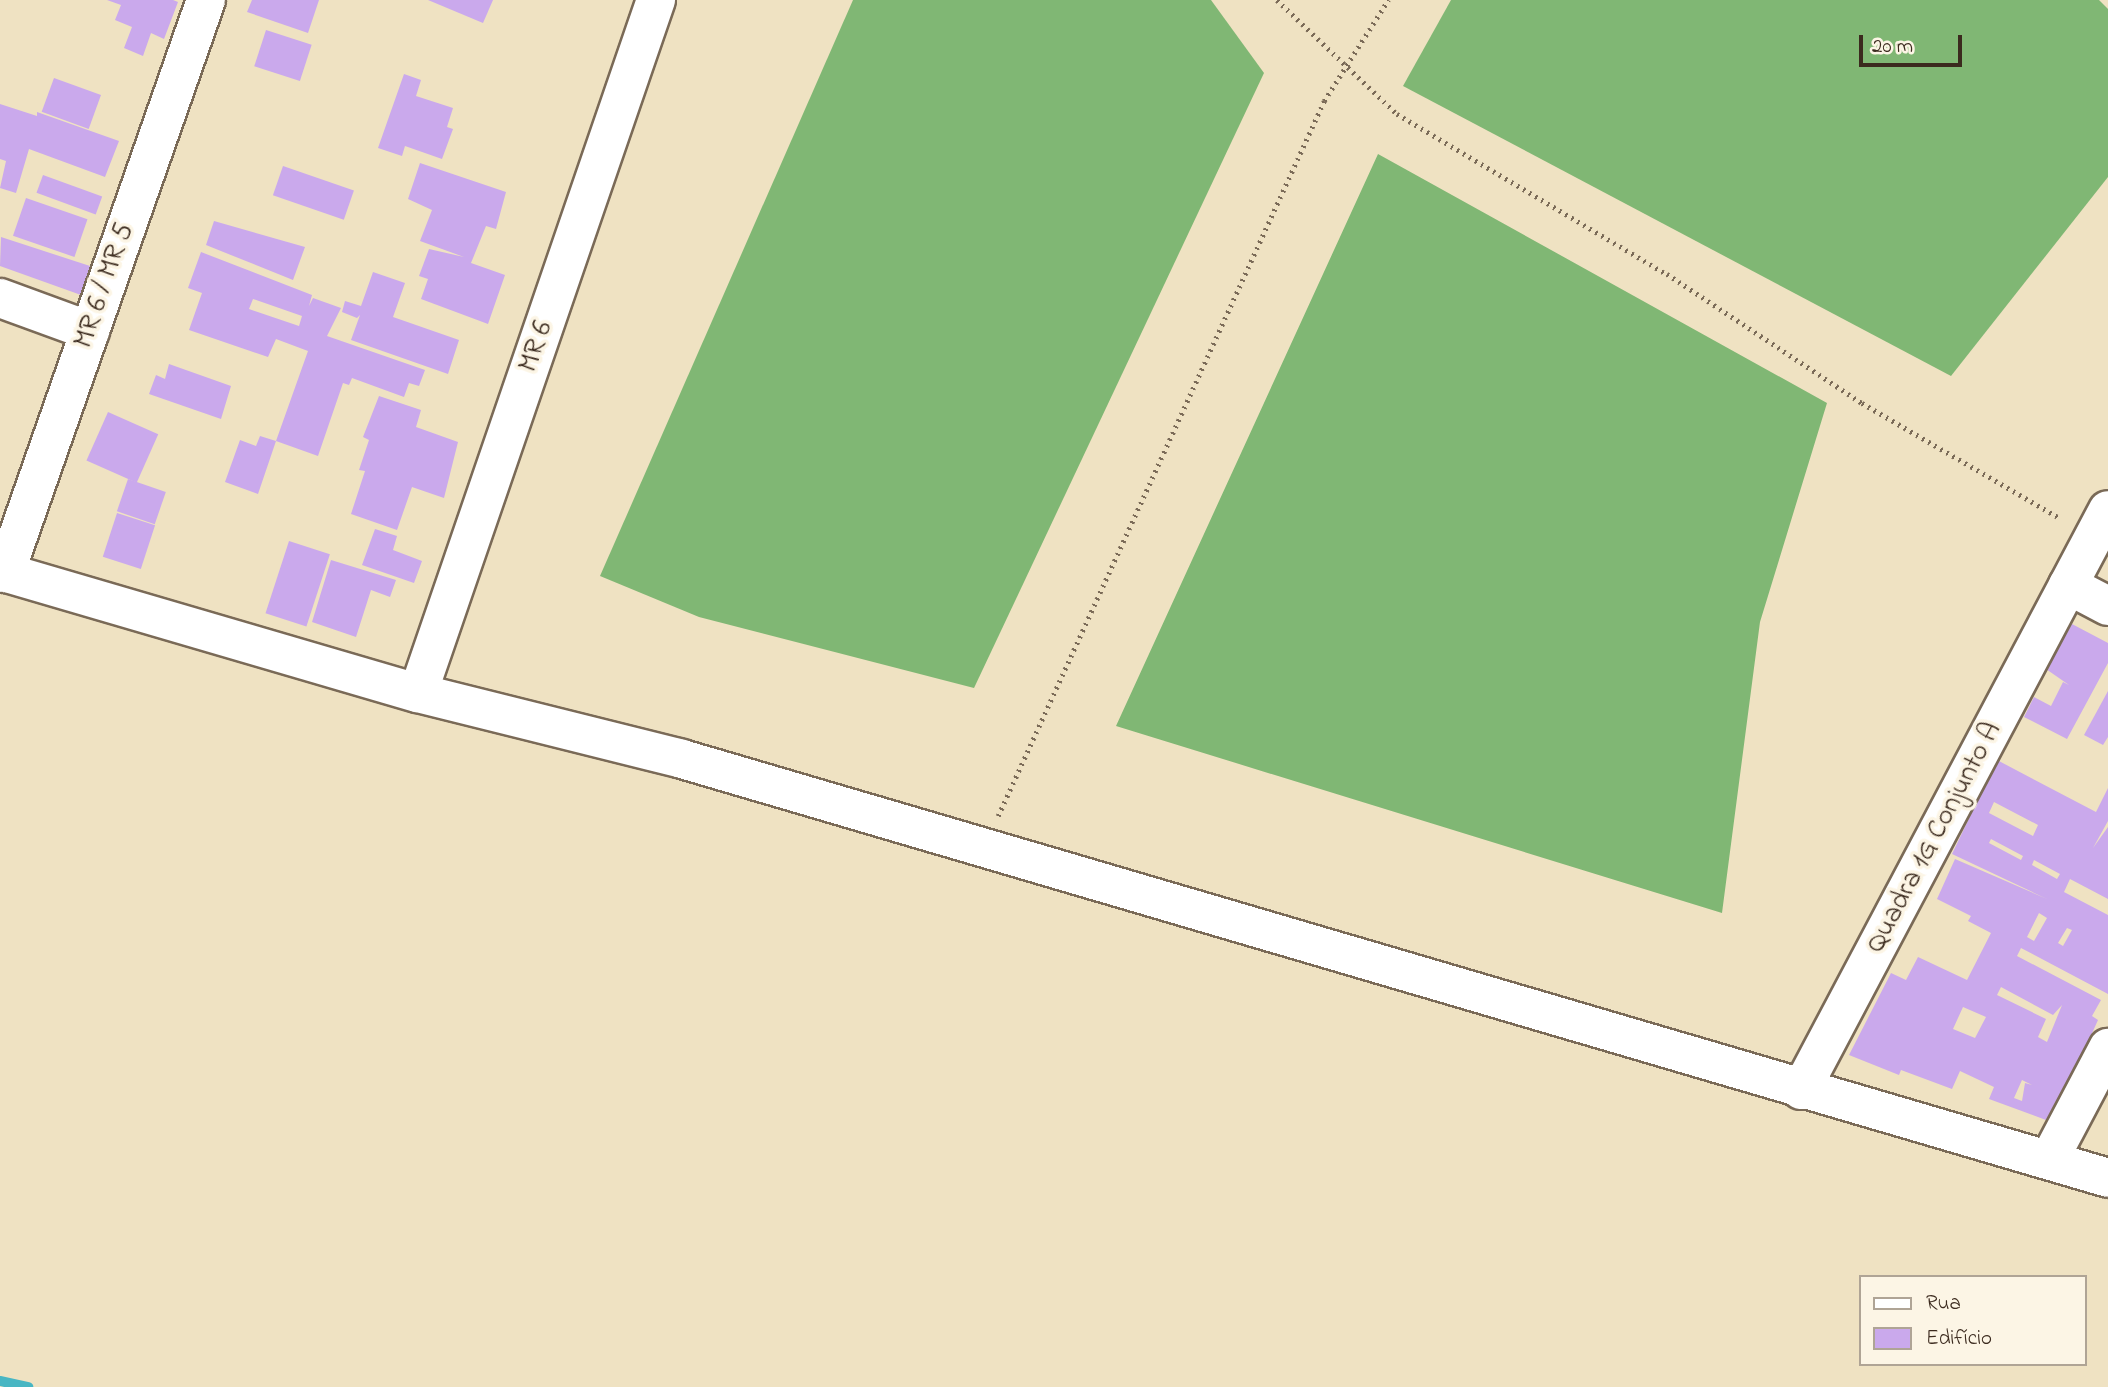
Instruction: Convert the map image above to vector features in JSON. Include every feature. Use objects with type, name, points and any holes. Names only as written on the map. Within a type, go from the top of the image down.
[{"type":"street","name":"MR 6 / MR 5","points":[[3,572],[206,0]]},
{"type":"street","name":"MR 6","points":[[418,693],[656,0]]},
{"type":"street","points":[[0,298],[90,331]]},
{"type":"street","name":"Quadra 1G Conjunto A","points":[[1801,1090],[2101,524]]},
{"type":"street","points":[[3,572],[418,693],[682,759],[1801,1090],[2108,1178]]},
{"type":"street","points":[[2068,585],[2108,606]]},
{"type":"street","points":[[2049,1160],[2108,1048]]},
{"type":"path","points":[[1277,0],[1293,19],[1348,63],[1397,114],[1667,274],[1862,402],[2101,524]]},
{"type":"path","points":[[983,849],[1324,101],[1388,0]]},
{"type":"green space","points":[[853,0],[1211,0],[1264,73],[974,688],[699,617],[600,576]]},
{"type":"green space","points":[[1451,0],[2099,0],[2108,9],[2108,177],[1951,376],[1403,86]]},
{"type":"green space","points":[[1378,154],[1827,403],[1760,622],[1722,913],[1116,726]]},
{"type":"building","points":[[107,0],[178,2],[164,39],[151,33],[143,56],[124,48],[132,27],[115,20],[121,5]]},
{"type":"building","points":[[252,0],[319,0],[308,33],[247,12]]},
{"type":"building","points":[[428,0],[493,0],[483,23]]},
{"type":"building","points":[[266,30],[312,45],[300,81],[254,66]]},
{"type":"building","points":[[404,74],[421,80],[416,96],[453,108],[447,127],[453,129],[442,159],[405,146],[402,156],[378,148]]},
{"type":"building","points":[[54,78],[101,95],[89,129],[42,112]]},
{"type":"building","points":[[0,104],[37,116],[37,112],[119,141],[105,177],[29,149],[16,193],[0,188],[6,161],[0,159]]},
{"type":"building","points":[[420,163],[506,192],[496,229],[486,226],[471,263],[505,275],[488,324],[421,299],[428,279],[419,276],[429,249],[464,257],[420,241],[432,210],[408,199]]},
{"type":"building","points":[[283,166],[354,190],[344,220],[273,195]]},
{"type":"building","points":[[43,175],[102,197],[96,214],[37,193]]},
{"type":"building","points":[[26,198],[87,219],[74,257],[13,236]]},
{"type":"building","points":[[214,221],[305,247],[293,280],[206,245]]},
{"type":"building","points":[[1,237],[90,266],[81,295],[0,266]]},
{"type":"building","points":[[201,252],[312,295],[309,306],[313,298],[341,308],[327,336],[425,370],[419,386],[409,383],[404,397],[352,378],[349,385],[343,383],[318,456],[276,441],[308,351],[276,339],[268,357],[189,330],[202,293],[188,288]],"holes":[[[253,299],[302,316],[299,326],[249,309]]]},
{"type":"building","points":[[373,272],[405,283],[393,317],[459,340],[448,374],[351,340],[360,315],[357,318],[342,312],[345,301],[361,306]]},
{"type":"building","points":[[169,364],[231,386],[221,419],[149,394],[156,375],[165,379]]},
{"type":"building","points":[[379,396],[421,410],[416,427],[458,442],[444,498],[412,487],[397,530],[351,514],[365,471],[359,470],[369,440],[363,437]]},
{"type":"building","points":[[108,412],[158,434],[137,483],[86,460]]},
{"type":"building","points":[[260,436],[276,441],[258,494],[225,482],[240,440],[256,446]]},
{"type":"building","points":[[128,479],[166,492],[155,524],[117,511]]},
{"type":"building","points":[[117,513],[155,525],[141,569],[103,557]]},
{"type":"building","points":[[375,529],[397,536],[393,550],[422,561],[414,583],[362,565]]},
{"type":"building","points":[[289,541],[330,554],[306,627],[266,613]]},
{"type":"building","points":[[331,560],[396,580],[390,597],[371,590],[356,637],[312,622]]},
{"type":"building","points":[[2072,624],[2108,643],[2108,663],[2067,739],[2024,717],[2034,697],[2051,706],[2063,682],[2069,685],[2046,669]]},
{"type":"building","points":[[2108,691],[2108,737],[2103,745],[2084,735]]},
{"type":"building","points":[[1997,760],[2096,812],[2108,788],[2108,821],[2093,848],[2108,827],[2108,899],[2070,879],[2064,892],[2108,915],[2108,994],[2021,948],[2017,956],[2101,1000],[2092,1016],[2098,1020],[2089,1040],[2046,1120],[1989,1099],[1994,1087],[1960,1071],[1952,1089],[1901,1070],[1899,1075],[1849,1055],[1891,973],[1906,980],[1918,957],[1967,980],[1991,933],[1968,921],[1971,916],[1937,899],[1955,859],[2047,899],[1952,854]],"holes":[[[1994,802],[2038,825],[2033,836],[1989,813]],[[1991,839],[2023,856],[2021,860],[1989,843]],[[2034,860],[2060,874],[2057,879],[2032,865]],[[2039,913],[2047,918],[2034,941],[2027,937]],[[2067,928],[2072,930],[2063,946],[2058,943]],[[2001,987],[2053,1015],[2062,1005],[2047,1042],[2038,1037],[2046,1019],[1997,995]],[[1963,1007],[1986,1017],[1975,1038],[1953,1029]],[[2022,1080],[2032,1085],[2025,1083],[2022,1101],[2014,1098]]]},
{"type":"waterway","points":[[0,1381],[28,1387]]}]
